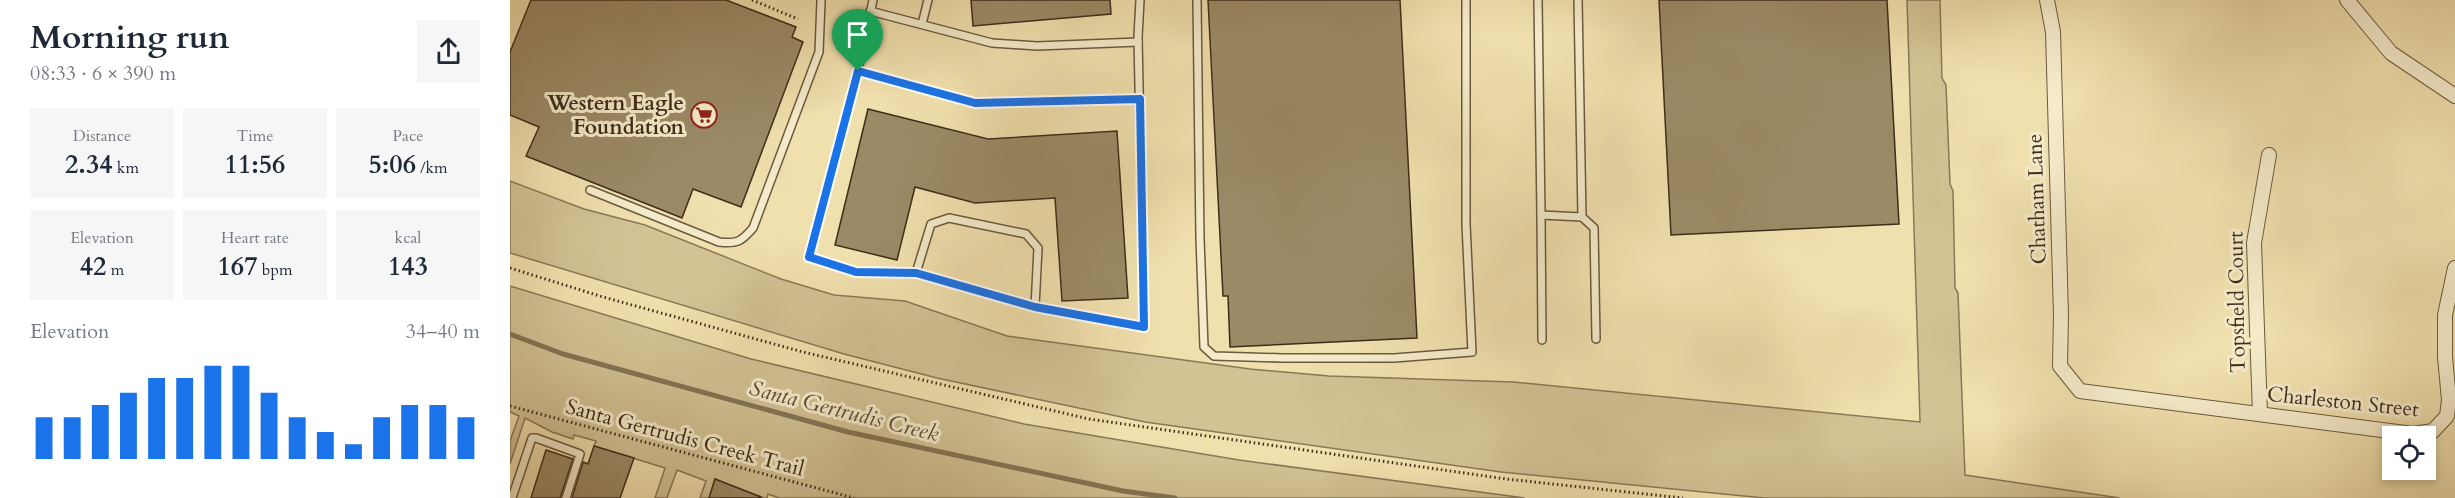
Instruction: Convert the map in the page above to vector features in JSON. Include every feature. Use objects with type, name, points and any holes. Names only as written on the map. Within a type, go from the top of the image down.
[{"type":"street","name":"Chatham Lane","points":[[2047,0],[2053,32],[2061,315],[2060,366],[2080,391]]},
{"type":"street","points":[[2347,0],[2391,53],[2455,96]]},
{"type":"street","name":"Topsfield Court","points":[[2260,414],[2254,243],[2269,155]]},
{"type":"street","name":"Charleston Street","points":[[2080,391],[2413,434],[2433,431],[2447,416],[2449,400],[2445,357],[2445,315],[2455,268]]},
{"type":"lane","points":[[873,0],[858,71],[809,257],[856,272],[916,273],[1035,307],[1144,327],[1138,42],[1140,0]]},
{"type":"lane","points":[[921,24],[927,0]]},
{"type":"lane","points":[[1197,0],[1200,238],[1204,347],[1214,356],[1283,358],[1394,358],[1472,352],[1466,224],[1466,0]]},
{"type":"lane","points":[[1538,0],[1542,340]]},
{"type":"lane","points":[[1578,0],[1582,217]]},
{"type":"lane","points":[[590,190],[719,242],[735,244],[746,237],[753,228],[819,52],[821,1]]},
{"type":"lane","points":[[870,10],[992,43],[1037,45],[1138,42]]},
{"type":"lane","points":[[858,71],[975,103],[1140,99]]},
{"type":"lane","points":[[1540,215],[1582,217],[1594,228],[1596,339]]},
{"type":"lane","points":[[916,273],[931,224],[949,218],[1026,234],[1038,248],[1035,307]]},
{"type":"lane","points":[[512,498],[532,438],[580,454],[566,498]]},
{"type":"path","points":[[752,0],[798,20]]},
{"type":"path","points":[[510,267],[603,297],[803,352],[1089,419],[1494,477],[1683,498]]},
{"type":"path","name":"Santa Gertrudis Creek Trail","points":[[510,406],[854,498]]},
{"type":"shaded area","points":[[1907,0],[1940,0],[1942,78],[1946,85],[1950,184],[1953,191],[1955,288],[1958,293],[1965,475],[2120,498],[1764,498],[1501,472],[1145,422],[937,378],[844,354],[510,253],[510,181],[584,209],[645,225],[781,279],[834,295],[905,301],[1007,336],[1250,369],[1329,376],[1513,382],[1920,422]]},
{"type":"shaded area","points":[[510,286],[751,359],[1024,424],[1239,460],[1525,498],[779,498],[768,494],[767,498],[764,498],[715,479],[709,498],[700,498],[706,481],[677,470],[667,498],[655,498],[665,468],[594,446],[596,441],[574,435],[573,439],[552,432],[525,418],[510,464],[510,441],[519,416],[510,412]]},
{"type":"building","points":[[531,0],[726,0],[796,27],[792,37],[803,42],[741,207],[693,189],[682,218],[526,156],[539,127],[510,115],[510,52]]},
{"type":"building","points":[[971,0],[1110,0],[1111,14],[973,26]]},
{"type":"building","points":[[1208,0],[1400,0],[1417,338],[1230,347],[1228,296],[1223,296]]},
{"type":"building","points":[[1659,0],[1887,0],[1899,224],[1671,235]]},
{"type":"building","points":[[868,109],[988,139],[1117,131],[1128,298],[1062,301],[1055,198],[975,203],[915,187],[897,260],[835,245]]},
{"type":"building","points":[[594,446],[634,458],[620,498],[572,498],[583,462],[588,464]]},
{"type":"building","points":[[546,450],[573,459],[560,498],[531,498]]},
{"type":"building","points":[[715,479],[761,497],[709,498]]},
{"type":"waterway","name":"Santa Gertrudis Creek","points":[[510,334],[563,354],[848,432],[1123,491],[1175,498]]},
{"type":"place","name":"Western Eagle Foundation","points":[[704,115]]},
{"type":"route","points":[[858,71],[975,103],[1140,99],[1144,327],[1035,307],[916,273],[856,272],[809,257],[858,71]]}]
